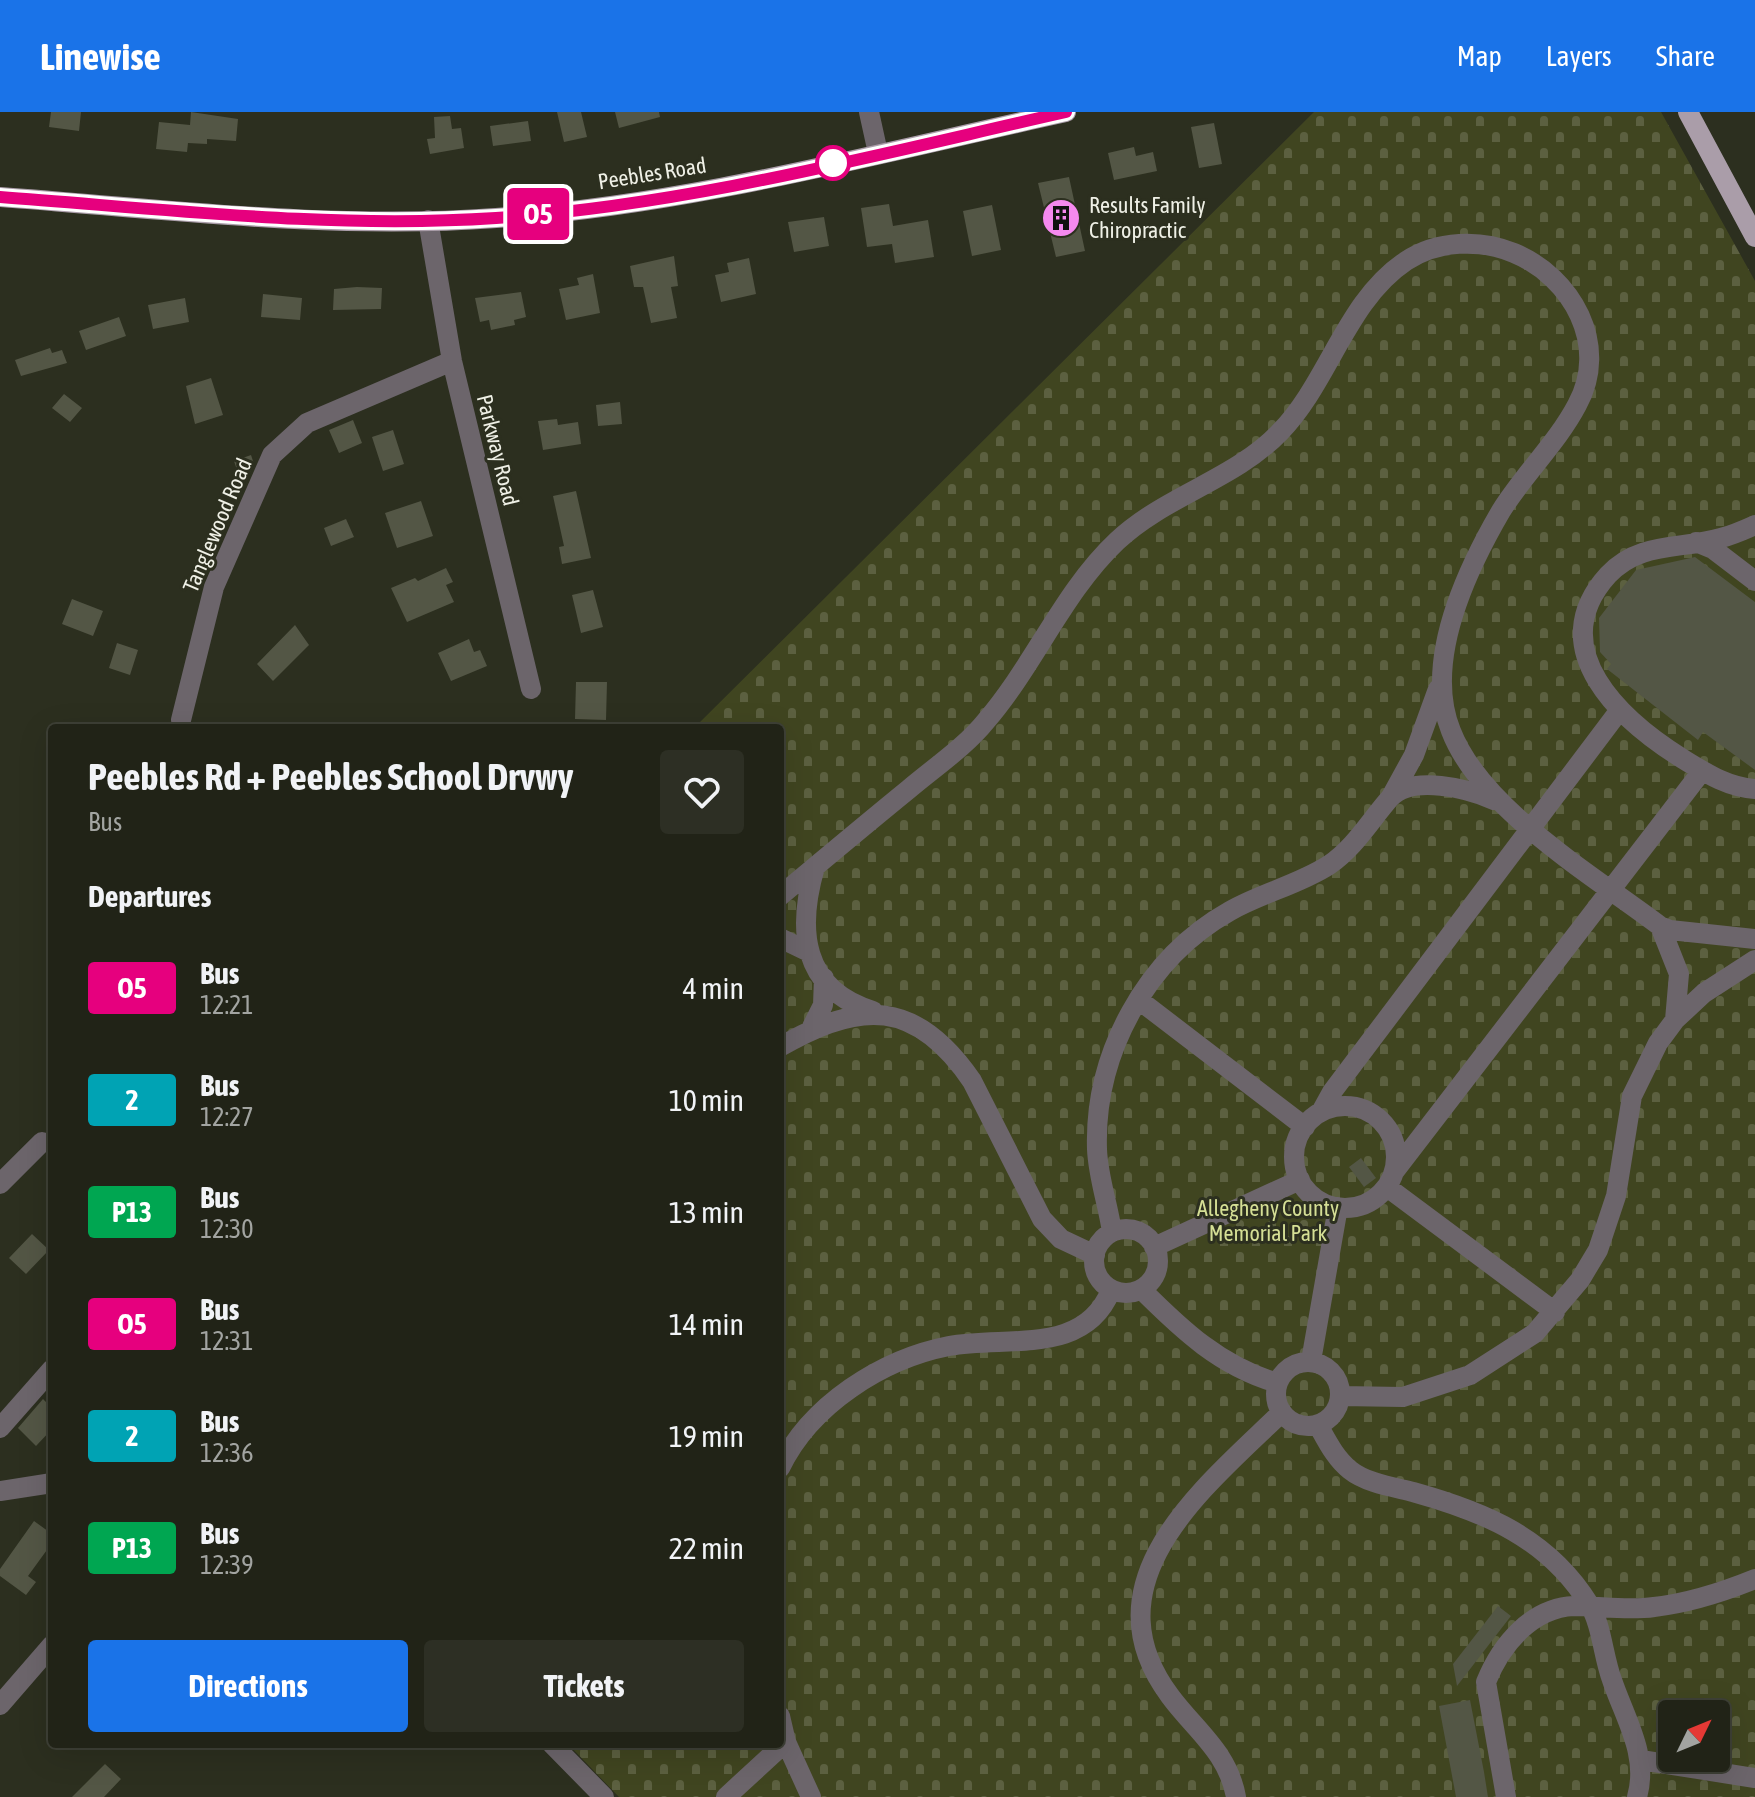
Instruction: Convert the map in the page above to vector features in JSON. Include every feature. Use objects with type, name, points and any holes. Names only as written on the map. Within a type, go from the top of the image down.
[{"type":"main road","name":"Peebles Road","points":[[0,197],[238,215],[428,220],[497,218],[631,203],[1066,112]]},
{"type":"main road","points":[[1688,112],[1755,237]]},
{"type":"street","points":[[869,112],[878,153]]},
{"type":"street","name":"Parkway Road","points":[[428,220],[452,361],[531,689]]},
{"type":"street","points":[[784,893],[981,727],[1023,674],[1083,577],[1122,536],[1149,516],[1238,467],[1279,433],[1314,386],[1356,315],[1385,279],[1407,261],[1426,251],[1476,244],[1502,248],[1531,260],[1566,290],[1585,327],[1589,366],[1578,404],[1502,510],[1479,554],[1455,617],[1441,680],[1414,755],[1392,795],[1366,831],[1328,866],[1228,912],[1188,941],[1158,971],[1139,1000],[1112,1054],[1097,1124],[1101,1179],[1112,1232]]},
{"type":"street","name":"Tanglewood Road","points":[[181,720],[214,587],[272,455],[307,423],[452,361]]},
{"type":"street","points":[[1755,525],[1720,539],[1644,550],[1626,560],[1593,596],[1584,626],[1589,666],[1619,711],[1664,747],[1702,771],[1731,786],[1755,789]]},
{"type":"street","points":[[1696,542],[1713,549],[1755,580]]},
{"type":"street","points":[[1441,680],[1442,704],[1465,761],[1530,827],[1660,926],[1678,932],[1755,939]]},
{"type":"street","points":[[1619,711],[1332,1092],[1321,1112],[1305,1127],[1294,1155],[1300,1180],[1318,1200],[1338,1207],[1369,1202],[1390,1180],[1702,771]]},
{"type":"street","points":[[1392,795],[1414,788],[1459,787],[1505,805]]},
{"type":"street","points":[[815,867],[804,916],[807,951],[824,978],[845,1000],[928,1033],[960,1063],[984,1099],[1042,1219],[1061,1239],[1095,1255]]},
{"type":"street","points":[[1660,926],[1679,974],[1675,1020]]},
{"type":"street","points":[[784,940],[807,951]]},
{"type":"street","points":[[1341,1396],[1403,1397],[1459,1380],[1507,1354],[1535,1333],[1555,1312],[1598,1250],[1616,1196],[1632,1096],[1652,1053],[1675,1020],[1704,993],[1755,960]]},
{"type":"street","points":[[812,1027],[823,1005],[824,978]]},
{"type":"street","points":[[1139,1000],[1305,1127]]},
{"type":"street","points":[[784,1044],[812,1027],[850,1015],[880,1013]]},
{"type":"street","points":[[1321,1112],[1347,1106],[1376,1117],[1393,1140],[1390,1180]]},
{"type":"street","points":[[0,1184],[42,1142]]},
{"type":"street","points":[[1154,1247],[1300,1180]]},
{"type":"street","points":[[1390,1180],[1555,1312]]},
{"type":"street","points":[[1311,1361],[1338,1207]]},
{"type":"street","points":[[1137,1231],[1154,1247],[1157,1269],[1151,1281],[1141,1289],[1123,1293],[1111,1290],[1097,1276],[1095,1255],[1099,1244],[1112,1232],[1137,1231]]},
{"type":"street","points":[[1141,1289],[1205,1348],[1251,1375],[1278,1383]]},
{"type":"street","points":[[784,1462],[802,1434],[825,1410],[874,1374],[926,1352],[949,1346],[1067,1335],[1104,1306],[1111,1290]]},
{"type":"street","points":[[1311,1361],[1332,1371],[1339,1382],[1341,1396],[1336,1411],[1318,1425],[1303,1426],[1282,1412],[1276,1398],[1278,1383],[1288,1368],[1311,1361]]},
{"type":"street","points":[[0,1428],[48,1374]]},
{"type":"street","points":[[1236,1797],[1218,1752],[1157,1677],[1144,1642],[1142,1603],[1155,1551],[1180,1512],[1282,1412]]},
{"type":"street","points":[[1318,1425],[1339,1459],[1359,1476],[1466,1507],[1518,1531],[1542,1549],[1590,1606],[1641,1760],[1637,1797]]},
{"type":"street","points":[[0,1491],[48,1484]]},
{"type":"street","points":[[1506,1797],[1486,1682],[1514,1636],[1539,1616],[1555,1609],[1656,1607],[1712,1595],[1755,1579]]},
{"type":"street","points":[[0,1705],[48,1650]]},
{"type":"street","points":[[784,1733],[811,1797]]},
{"type":"street","points":[[556,1748],[604,1797]]},
{"type":"street","points":[[726,1797],[779,1748]]},
{"type":"street","points":[[1641,1760],[1755,1778]]},
{"type":"green space","name":"Allegheny County Memorial Park","points":[[1314,112],[1661,112],[1755,281],[1755,1797],[619,1797],[572,1748],[784,1748],[784,724],[698,724]]},
{"type":"building","points":[[51,112],[81,112],[79,131],[49,127]]},
{"type":"building","points":[[191,112],[238,119],[236,141],[207,139],[207,144],[188,143],[187,152],[156,149],[159,122],[190,125]]},
{"type":"building","points":[[557,112],[581,112],[587,137],[564,142]]},
{"type":"building","points":[[615,112],[659,112],[660,117],[619,128]]},
{"type":"building","points":[[450,116],[452,129],[461,128],[464,148],[430,154],[427,139],[435,138],[434,117]]},
{"type":"building","points":[[528,121],[531,141],[493,146],[490,126]]},
{"type":"building","points":[[1214,123],[1222,164],[1199,168],[1191,127]]},
{"type":"building","points":[[1134,147],[1136,156],[1153,152],[1157,171],[1114,180],[1108,153]]},
{"type":"building","name":"Results Family Chiropractic","points":[[1069,177],[1085,251],[1056,257],[1038,183]]},
{"type":"building","points":[[889,204],[893,226],[928,220],[934,257],[895,263],[892,244],[867,247],[861,208]]},
{"type":"building","points":[[992,205],[1001,250],[972,256],[963,211]]},
{"type":"building","points":[[824,217],[829,246],[794,252],[788,222]]},
{"type":"building","points":[[674,256],[678,286],[671,287],[677,318],[651,323],[643,287],[634,287],[630,266]]},
{"type":"building","points":[[749,258],[756,294],[721,302],[715,275],[729,272],[727,263]]},
{"type":"building","points":[[593,274],[600,313],[566,320],[559,289],[579,285],[577,278]]},
{"type":"building","points":[[382,288],[381,309],[333,310],[334,289]]},
{"type":"building","points":[[521,292],[526,317],[514,320],[515,325],[491,330],[489,320],[480,322],[475,298]]},
{"type":"building","points":[[263,294],[302,298],[300,320],[261,317]]},
{"type":"building","points":[[185,298],[189,322],[153,329],[148,305]]},
{"type":"building","points":[[119,317],[126,336],[86,350],[79,331]]},
{"type":"building","points":[[50,348],[52,353],[62,350],[67,363],[21,376],[15,360]]},
{"type":"building","points":[[211,378],[223,415],[195,424],[186,386]]},
{"type":"building","points":[[64,394],[82,408],[70,422],[52,408]]},
{"type":"building","points":[[620,402],[622,424],[598,426],[596,405]]},
{"type":"building","points":[[557,419],[558,425],[578,422],[581,444],[543,450],[538,421]]},
{"type":"building","points":[[353,420],[362,443],[339,453],[329,430]]},
{"type":"building","points":[[393,430],[404,464],[383,471],[372,437]]},
{"type":"building","points":[[251,455],[254,464],[250,472],[239,476],[234,461]]},
{"type":"building","points":[[576,491],[591,558],[562,564],[559,547],[564,546],[553,496]]},
{"type":"building","points":[[421,501],[433,536],[397,548],[385,513]]},
{"type":"building","points":[[346,519],[354,537],[331,546],[324,528]]},
{"type":"building","points":[[1695,557],[1755,602],[1755,770],[1703,732],[1698,740],[1607,669],[1611,664],[1600,652],[1599,618],[1636,570]]},
{"type":"building","points":[[446,568],[453,582],[446,585],[454,602],[407,622],[391,588],[415,578],[418,581]]},
{"type":"building","points":[[593,590],[603,627],[581,633],[572,595]]},
{"type":"building","points":[[72,599],[103,611],[93,636],[62,624]]},
{"type":"building","points":[[295,625],[309,645],[273,681],[257,664]]},
{"type":"building","points":[[469,639],[474,652],[480,650],[487,666],[451,681],[438,653]]},
{"type":"building","points":[[117,643],[138,650],[130,675],[109,668]]},
{"type":"building","points":[[576,682],[607,682],[606,720],[575,719]]},
{"type":"building","points":[[1361,1158],[1376,1178],[1364,1187],[1349,1167]]},
{"type":"building","points":[[32,1234],[48,1249],[26,1274],[9,1258]]},
{"type":"building","points":[[43,1399],[48,1404],[48,1433],[36,1446],[18,1428]]},
{"type":"building","points":[[34,1521],[48,1531],[48,1548],[28,1576],[36,1582],[26,1595],[0,1576],[0,1569]]},
{"type":"building","points":[[1498,1606],[1511,1616],[1457,1686],[1453,1664]]},
{"type":"building","points":[[1470,1700],[1488,1797],[1456,1797],[1439,1706]]},
{"type":"building","points":[[105,1764],[121,1779],[104,1797],[72,1797]]},
{"type":"bus line","name":"O5","points":[[0,197],[346,220],[497,218],[631,203],[718,187],[1066,112]]},
{"type":"place","name":"Results Family Chiropractic","points":[[1061,218]]}]
